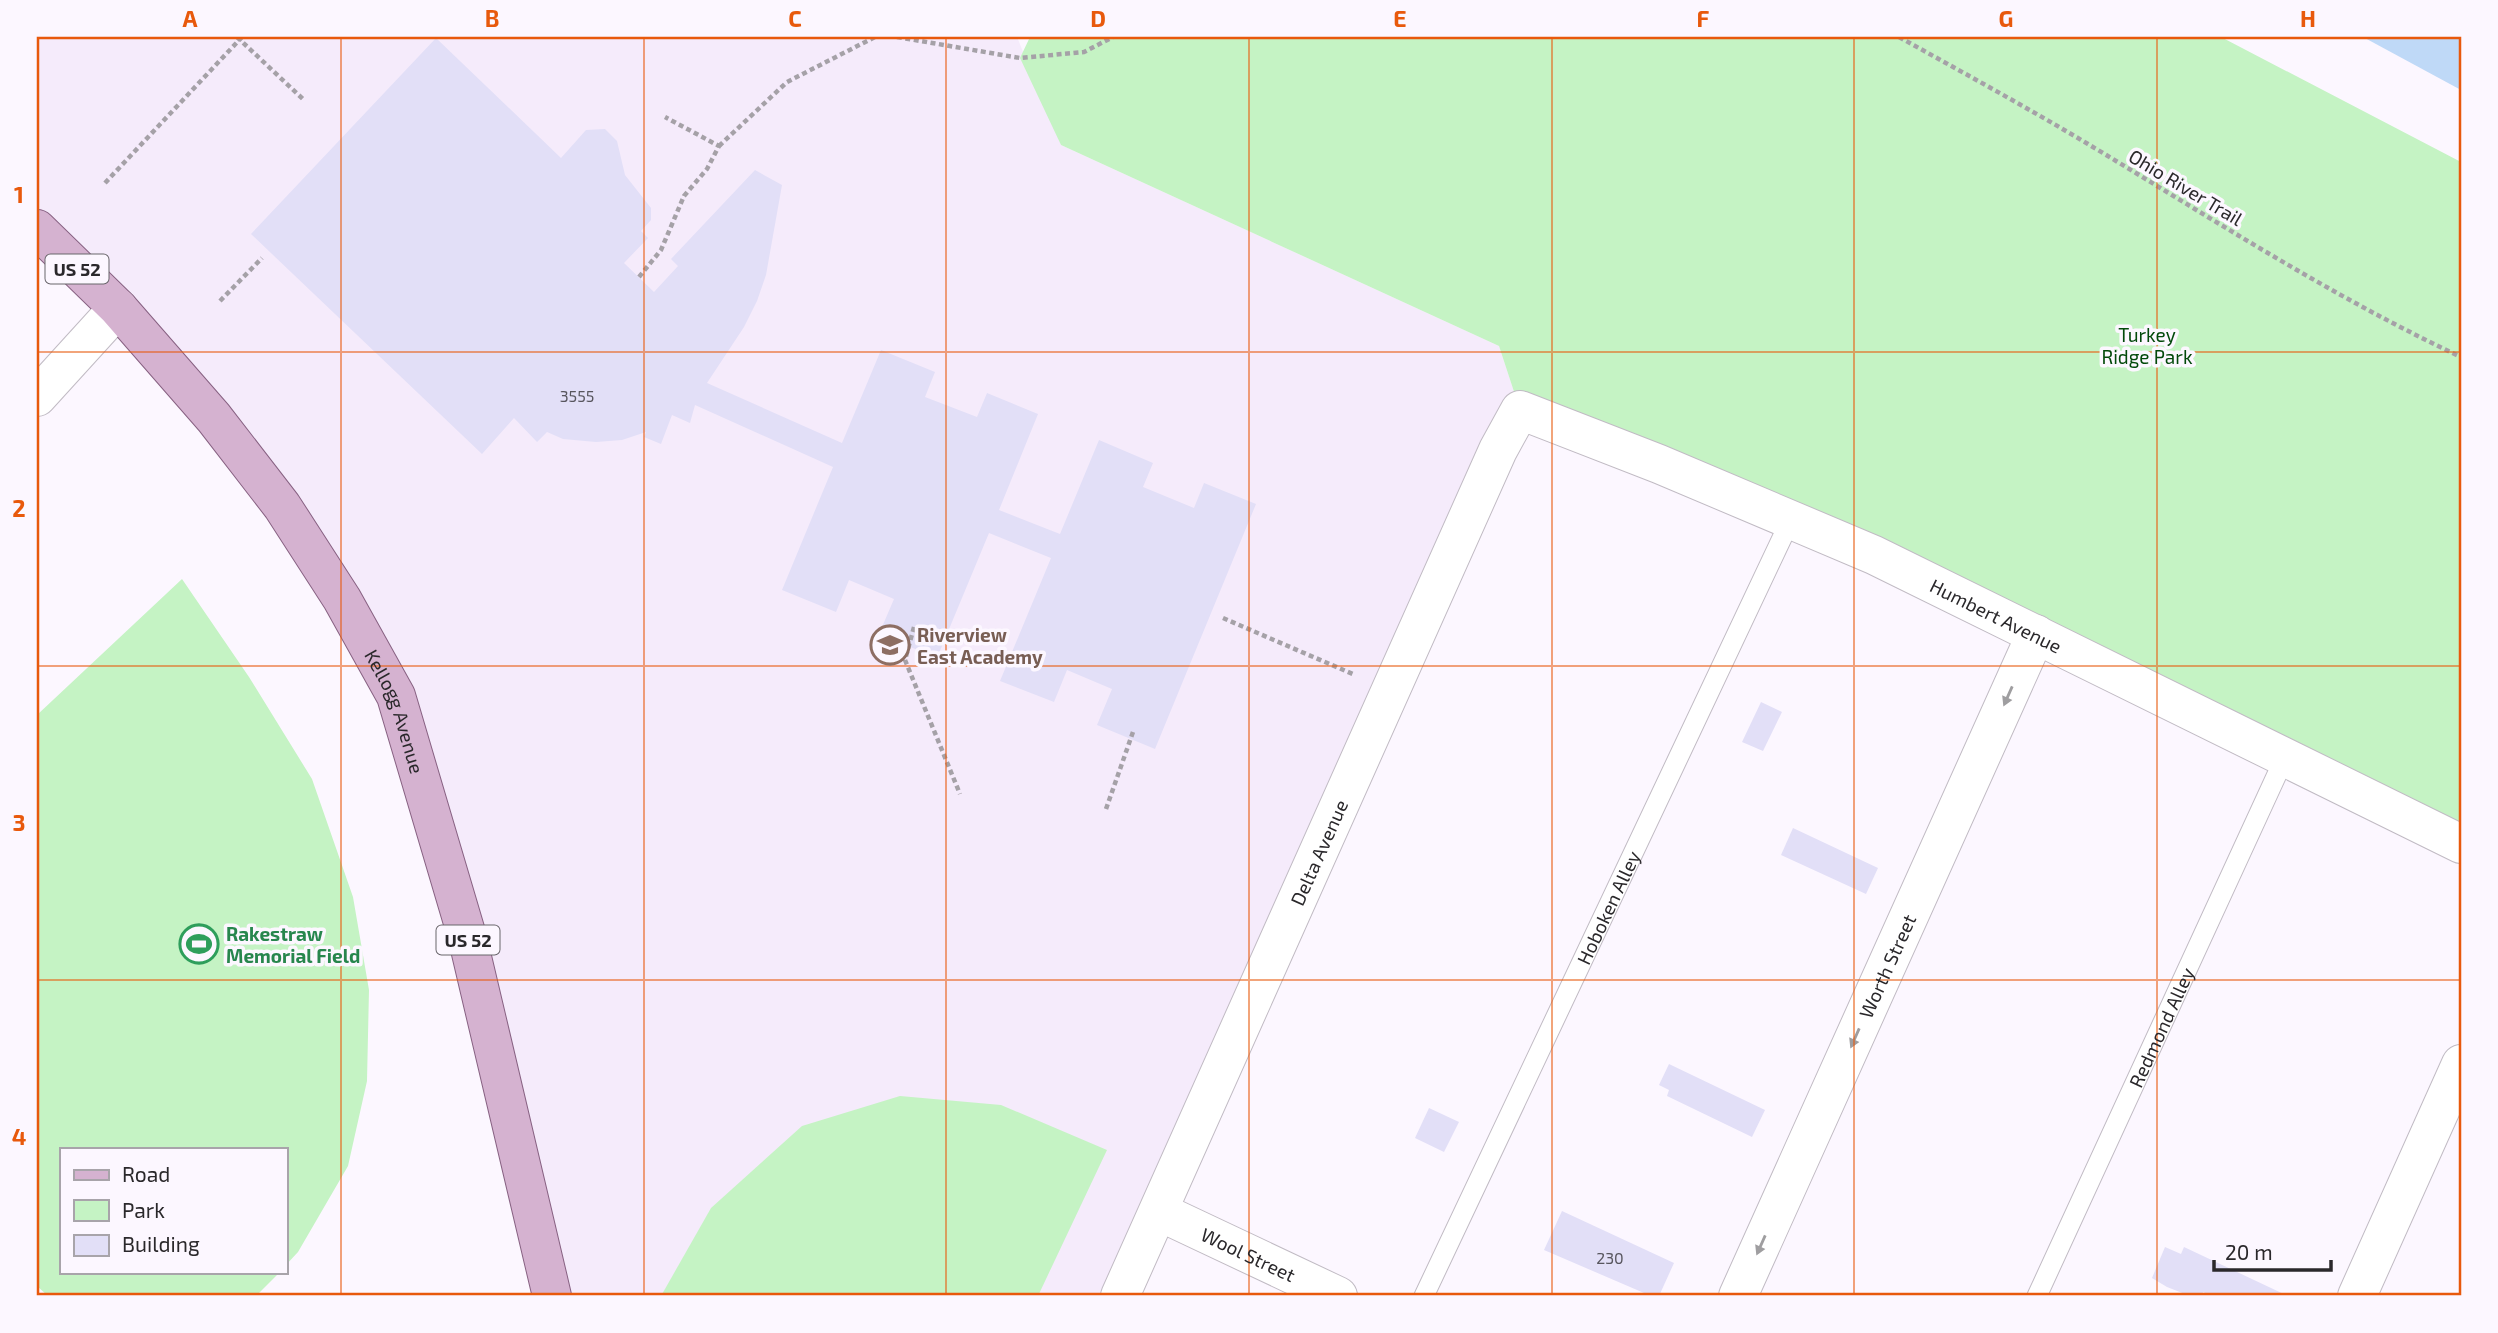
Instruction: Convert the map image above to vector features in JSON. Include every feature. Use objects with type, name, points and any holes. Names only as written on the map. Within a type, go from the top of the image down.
[{"type":"main road","name":"Kellogg Avenue","points":[[37,229],[118,308],[214,418],[282,506],[342,599],[396,696],[467,936],[552,1296]]},
{"type":"street","points":[[37,397],[118,308]]},
{"type":"street","name":"Humbert Avenue","points":[[1520,410],[1874,555],[2461,844]]},
{"type":"street","name":"Delta Avenue","points":[[1120,1296],[1160,1212],[1498,450],[1520,410]]},
{"type":"street","name":"Worth Street","points":[[1738,1296],[2036,634]]},
{"type":"street","points":[[2357,1296],[2461,1064]]},
{"type":"street","name":"Wool Street","points":[[1160,1212],[1338,1296]]},
{"type":"lane","name":"Hoboken Alley","points":[[1424,1296],[1791,519]]},
{"type":"lane","name":"Redmond Alley","points":[[2037,1296],[2285,757]]},
{"type":"path","points":[[639,277],[661,250],[684,196],[707,169],[719,146],[788,82],[875,37]]},
{"type":"path","points":[[897,37],[1020,58],[1084,52],[1113,37]]},
{"type":"path","name":"Ohio River Trail","points":[[1899,37],[2086,143],[2209,219],[2383,318],[2461,356]]},
{"type":"path","points":[[105,183],[239,38],[305,101]]},
{"type":"path","points":[[664,117],[719,146]]},
{"type":"path","points":[[220,301],[262,258]]},
{"type":"path","points":[[1223,618],[1391,691]]},
{"type":"path","points":[[914,627],[905,660],[960,794]]},
{"type":"path","points":[[1106,809],[1133,732]]},
{"type":"shaded area","name":"Riverview East Academy","points":[[37,37],[1017,37],[1061,145],[1499,346],[1520,410],[1120,1296],[552,1296],[467,936],[342,599],[37,229]]},
{"type":"green space","name":"Turkey Ridge Park","points":[[1030,37],[2221,37],[2461,162],[2461,844],[1520,410],[1499,346],[1061,145],[1020,58]]},
{"type":"green space","name":"Rakestraw Memorial Field","points":[[182,579],[249,677],[312,779],[353,897],[369,990],[367,1081],[348,1166],[298,1252],[287,1264],[287,1148],[60,1148],[60,1274],[278,1274],[256,1296],[48,1296],[37,1286],[37,715]]},
{"type":"green space","points":[[900,1096],[1001,1105],[1107,1150],[1038,1296],[661,1296],[711,1208],[802,1126]]},
{"type":"water","points":[[2363,37],[2461,37],[2461,90]]},
{"type":"building","points":[[436,38],[561,158],[586,130],[605,129],[617,141],[625,175],[651,208],[651,220],[641,231],[648,238],[624,263],[654,292],[678,266],[671,259],[755,170],[782,185],[766,275],[757,301],[744,327],[707,383],[842,443],[881,350],[935,372],[925,397],[977,417],[987,393],[1038,414],[999,510],[1060,534],[1099,440],[1153,463],[1143,487],[1194,508],[1204,483],[1256,504],[1155,749],[1097,725],[1112,689],[1067,670],[1054,702],[1000,681],[1051,558],[989,533],[937,658],[879,634],[894,599],[849,580],[836,612],[782,590],[833,467],[695,405],[690,423],[672,415],[661,444],[644,437],[646,432],[622,440],[596,442],[563,439],[547,432],[537,442],[514,418],[482,454],[251,234]]},
{"type":"building","points":[[1761,702],[1782,712],[1763,751],[1742,742]]},
{"type":"building","points":[[1793,828],[1878,868],[1866,894],[1781,855]]},
{"type":"building","points":[[1669,1064],[1765,1110],[1752,1137],[1667,1096],[1669,1090],[1659,1085]]},
{"type":"building","points":[[1429,1108],[1459,1122],[1444,1152],[1415,1138]]},
{"type":"building","points":[[1562,1211],[1674,1263],[1659,1296],[1651,1296],[1544,1250]]},
{"type":"building","points":[[2165,1247],[2181,1254],[2184,1247],[2288,1296],[2212,1296],[2203,1292],[2202,1296],[2190,1296],[2167,1287],[2152,1278]]},
{"type":"place","name":"Riverview East Academy","points":[[890,645]]},
{"type":"place","name":"Rakestraw Memorial Field","points":[[199,944]]}]
